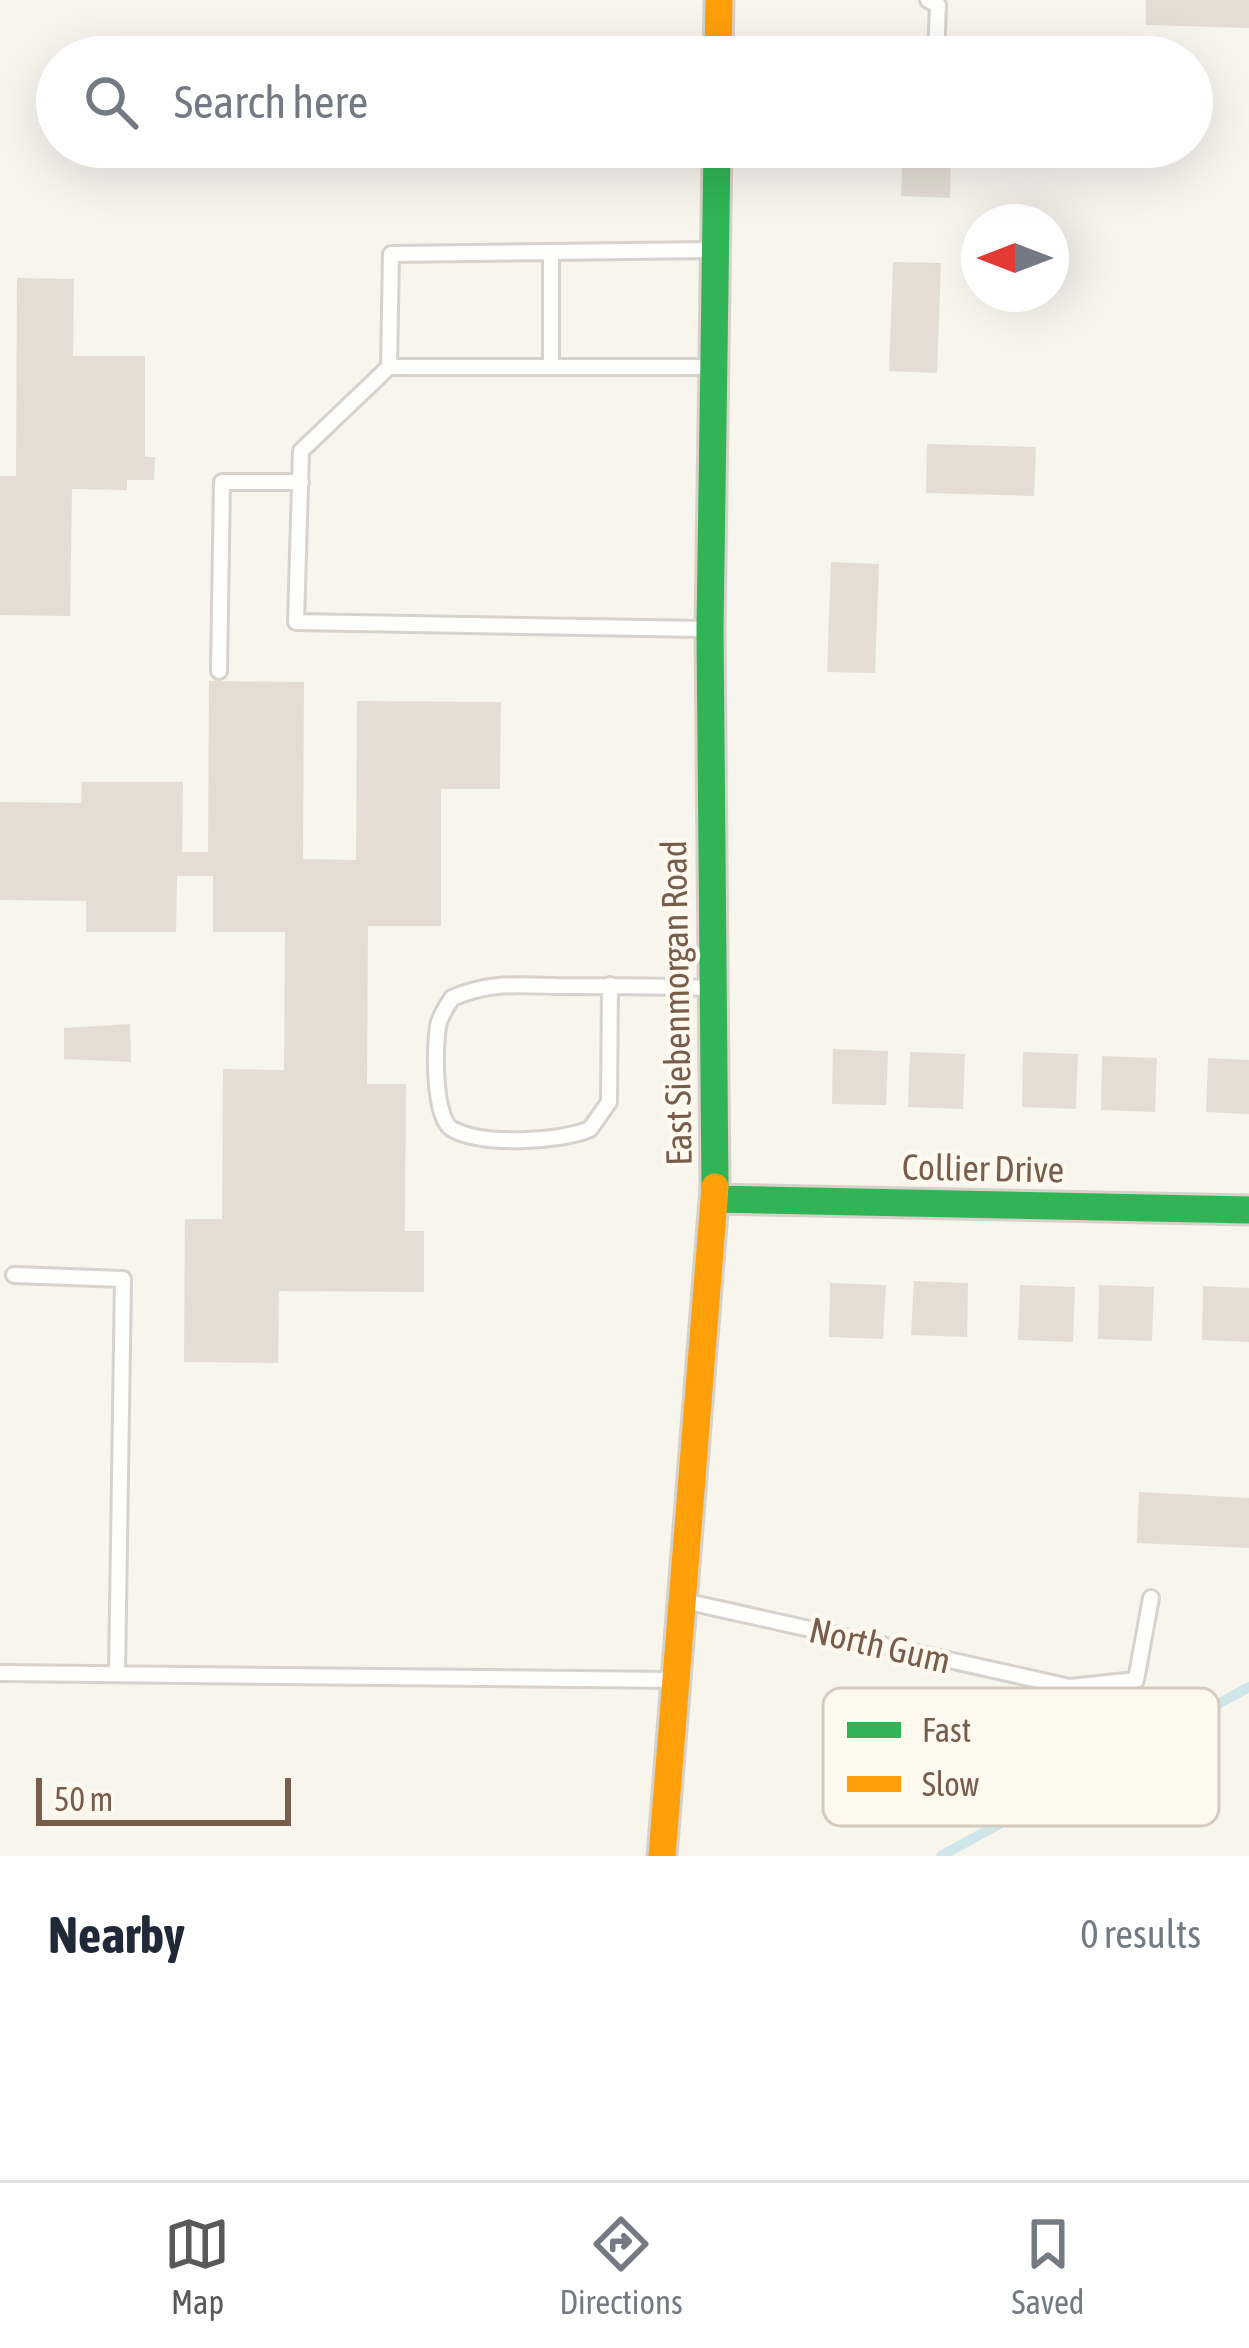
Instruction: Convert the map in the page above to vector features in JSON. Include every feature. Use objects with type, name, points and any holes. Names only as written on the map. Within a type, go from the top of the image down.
[{"type":"street","points":[[718,0],[718,36]]},
{"type":"street","name":"East Siebenmorgan Road","points":[[662,1856],[715,1199],[710,629],[717,168]]},
{"type":"street","name":"Collier Drive","points":[[715,1199],[1249,1210]]},
{"type":"lane","points":[[928,0],[938,5],[937,36]]},
{"type":"lane","points":[[389,367],[391,254],[716,250]]},
{"type":"lane","points":[[551,252],[551,367]]},
{"type":"lane","points":[[710,629],[296,622],[301,451],[389,367],[714,368]]},
{"type":"lane","points":[[219,671],[222,482],[301,482]]},
{"type":"lane","points":[[610,985],[609,1102],[590,1130],[578,1135],[504,1139],[452,1130],[438,1100],[437,1028],[452,998],[499,983],[610,985],[711,988]]},
{"type":"lane","points":[[14,1275],[123,1279],[117,1675]]},
{"type":"lane","name":"North Gum","points":[[684,1601],[1070,1688],[1136,1681],[1150,1598]]},
{"type":"lane","points":[[0,1673],[677,1681]]},
{"type":"building","points":[[1146,0],[1249,0],[1249,28],[1146,25]]},
{"type":"building","points":[[902,168],[951,168],[950,198],[901,196]]},
{"type":"building","points":[[893,262],[941,263],[937,373],[889,371]]},
{"type":"building","points":[[17,278],[74,279],[73,356],[145,356],[145,457],[155,457],[154,480],[127,480],[127,490],[72,489],[70,616],[0,615],[0,476],[16,476]]},
{"type":"building","points":[[927,444],[1036,447],[1034,496],[926,493]]},
{"type":"building","points":[[831,562],[879,564],[875,673],[827,672]]},
{"type":"building","points":[[209,681],[304,682],[303,859],[356,860],[357,701],[501,702],[500,789],[441,789],[441,926],[368,926],[367,1084],[406,1084],[405,1231],[424,1231],[424,1292],[279,1291],[278,1363],[184,1362],[185,1219],[222,1219],[223,1069],[284,1070],[285,932],[213,932],[213,876],[177,876],[176,932],[86,932],[86,901],[0,900],[0,802],[81,803],[82,782],[183,782],[182,852],[208,852]]},
{"type":"building","points":[[130,1024],[131,1062],[64,1059],[64,1028]]},
{"type":"building","points":[[833,1049],[888,1051],[886,1105],[832,1104]]},
{"type":"building","points":[[910,1052],[965,1054],[963,1109],[908,1107]]},
{"type":"building","points":[[1023,1052],[1078,1054],[1076,1109],[1022,1107]]},
{"type":"building","points":[[1102,1056],[1157,1058],[1155,1112],[1101,1110]]},
{"type":"building","points":[[1208,1058],[1249,1060],[1249,1114],[1206,1112]]},
{"type":"building","points":[[914,1281],[968,1283],[967,1337],[911,1335]]},
{"type":"building","points":[[830,1283],[886,1285],[883,1339],[829,1337]]},
{"type":"building","points":[[1020,1285],[1075,1287],[1073,1342],[1018,1340]]},
{"type":"building","points":[[1099,1285],[1154,1287],[1152,1341],[1098,1339]]},
{"type":"building","points":[[1203,1286],[1249,1288],[1249,1342],[1202,1340]]},
{"type":"building","points":[[1139,1492],[1249,1498],[1249,1548],[1137,1543]]},
{"type":"waterway","points":[[1219,1703],[1249,1687]]},
{"type":"waterway","points":[[941,1856],[996,1826]]},
{"type":"traffic: fast","points":[[715,1187],[710,629],[717,168]]},
{"type":"traffic: fast","points":[[715,1199],[1249,1210]]},
{"type":"traffic: slow","points":[[718,36],[719,0]]},
{"type":"traffic: slow","points":[[662,1856],[715,1187]]}]
